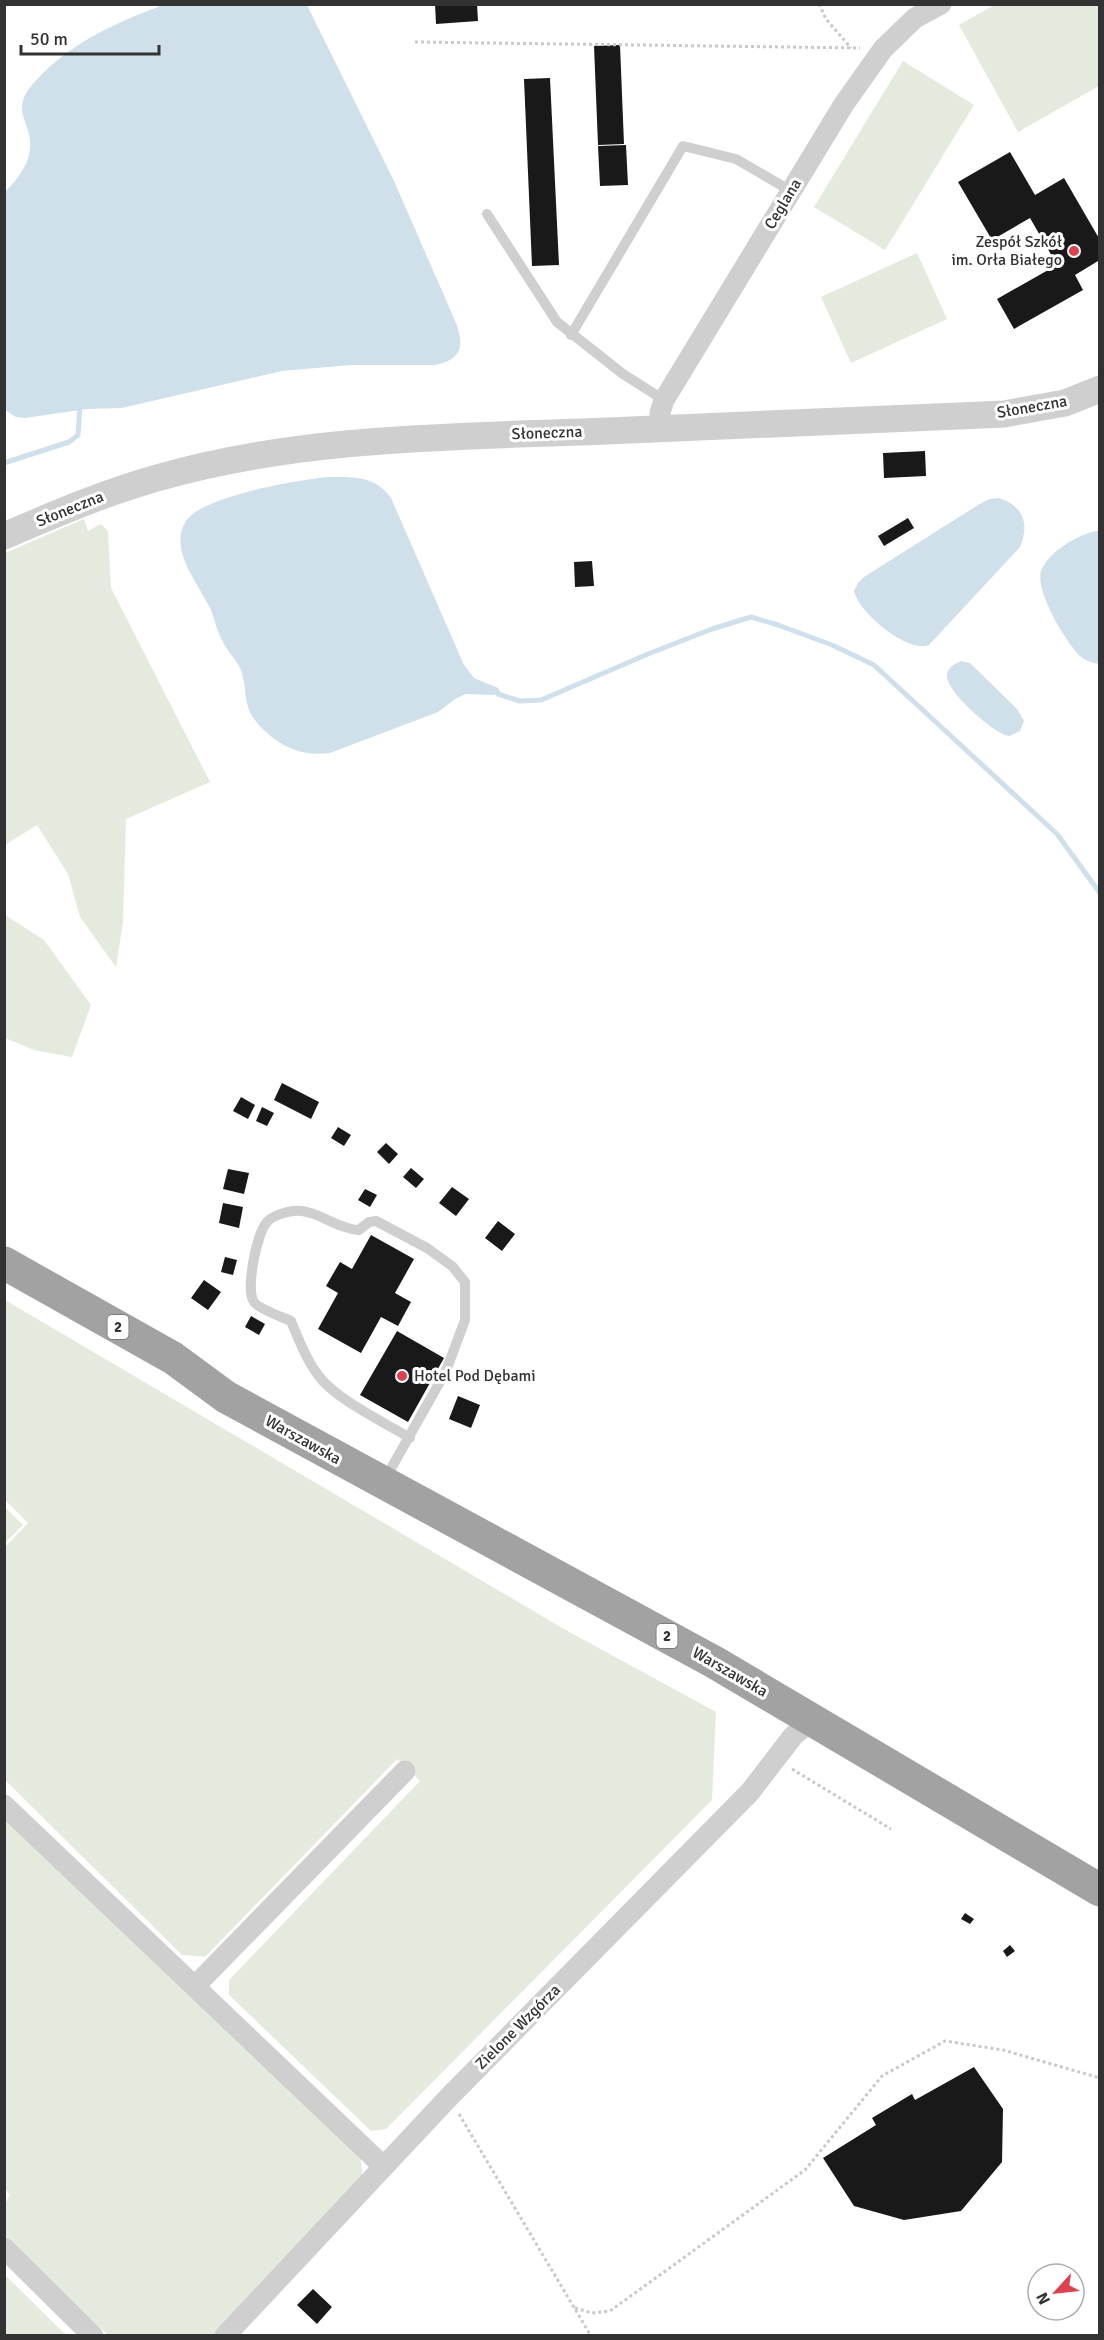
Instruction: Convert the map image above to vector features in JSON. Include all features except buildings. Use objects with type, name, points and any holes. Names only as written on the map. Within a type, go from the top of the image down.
[{"type":"highway","name":"Warszawska","points":[[4,1263],[173,1358],[226,1397],[714,1662],[1100,1890]]},
{"type":"highway","name":"Warszawska","points":[[4,1290],[163,1378],[226,1397]]},
{"type":"street","name":"Ceglana","points":[[662,429],[660,413],[664,400],[844,104],[883,49],[915,18],[941,4]]},
{"type":"street","name":"Słoneczna","points":[[4,536],[99,496],[138,484],[201,467],[271,453],[328,445],[468,436],[1004,414],[1065,404],[1100,389]]},
{"type":"street","name":"Zielone Wzgórza","points":[[225,2336],[449,2097],[750,1792],[793,1736],[812,1720]]},
{"type":"street","points":[[196,1985],[405,1771]]},
{"type":"street","points":[[4,1804],[383,2166]]},
{"type":"street","points":[[4,2248],[93,2336]]},
{"type":"lane","points":[[571,335],[683,146],[736,159],[791,191]]},
{"type":"lane","points":[[487,214],[557,322],[623,374],[664,400]]},
{"type":"lane","points":[[383,1484],[410,1438],[446,1371],[465,1320],[465,1282],[452,1266],[427,1248],[375,1221],[369,1222],[359,1230],[350,1230],[302,1210],[290,1211],[269,1220],[260,1234],[249,1292],[254,1304],[291,1321],[319,1377],[341,1396],[410,1438]]},
{"type":"path","points":[[415,42],[851,48],[826,19],[819,4]]},
{"type":"path","points":[[774,1760],[814,1781],[891,1829]]},
{"type":"path","points":[[575,2308],[592,2313],[610,2311],[806,2170],[882,2076],[945,2041],[1003,2050],[1100,2079]]},
{"type":"path","points":[[449,2097],[591,2336]]},
{"type":"shaded area","points":[[996,4],[1099,5],[1099,86],[1018,132],[959,25]]},
{"type":"shaded area","points":[[903,61],[974,105],[885,250],[814,207]]},
{"type":"shaded area","points":[[917,253],[947,319],[851,363],[821,297]]},
{"type":"shaded area","points":[[84,519],[88,531],[101,524],[108,531],[111,588],[210,782],[126,819],[123,922],[116,967],[80,917],[68,874],[37,825],[5,845],[5,553]]},
{"type":"shaded area","points":[[5,915],[44,940],[91,1005],[72,1057],[34,1050],[5,1038]]},
{"type":"shaded area","points":[[5,1300],[564,1629],[716,1712],[712,1800],[386,2129],[371,2131],[229,1995],[229,1980],[420,1781],[397,1759],[205,1957],[182,1955],[5,1780],[4,1548],[28,1523],[5,1500]]},
{"type":"shaded area","points":[[5,1507],[23,1525],[4,1543]]},
{"type":"shaded area","points":[[5,1819],[360,2154],[363,2178],[215,2336],[108,2335],[8,2241],[3,2220],[10,2195],[5,2189]]},
{"type":"shaded area","points":[[5,2275],[66,2335],[5,2335]]},
{"type":"water","points":[[163,5],[307,5],[394,181],[456,323],[460,346],[459,351],[451,360],[435,365],[351,365],[282,371],[122,408],[87,409],[25,418],[16,417],[5,410],[5,192],[26,164],[30,148],[22,109],[24,97],[41,75],[83,42],[114,25]]},
{"type":"water","points":[[327,477],[363,479],[385,490],[391,498],[464,665],[474,678],[498,688],[500,692],[494,695],[466,694],[438,712],[330,753],[319,754],[300,751],[282,744],[266,732],[253,717],[247,705],[241,669],[221,638],[210,608],[187,566],[180,543],[181,532],[186,521],[195,512],[211,504],[252,491]]},
{"type":"water","points":[[999,498],[1014,506],[1022,516],[1024,530],[1020,547],[929,645],[920,646],[897,637],[864,610],[854,591],[864,577],[978,505],[989,499]]},
{"type":"water","points":[[1100,531],[1099,664],[1081,657],[1066,639],[1052,615],[1040,580],[1041,571],[1056,551],[1080,536]]},
{"type":"water","points":[[961,661],[970,663],[1017,709],[1024,721],[1020,731],[1009,736],[1002,733],[982,720],[961,700],[948,681],[947,674],[950,668]]},
{"type":"waterway","points":[[4,463],[69,442],[78,435],[80,405]]},
{"type":"waterway","points":[[498,694],[520,701],[541,700],[712,629],[751,617],[778,625],[832,645],[874,665],[1057,834],[1100,893]]},
{"type":"place","name":"Zespół Szkół im. Orła Białego","points":[[1074,251]]},
{"type":"place","name":"Hotel Pod Dębami","points":[[402,1376]]}]
